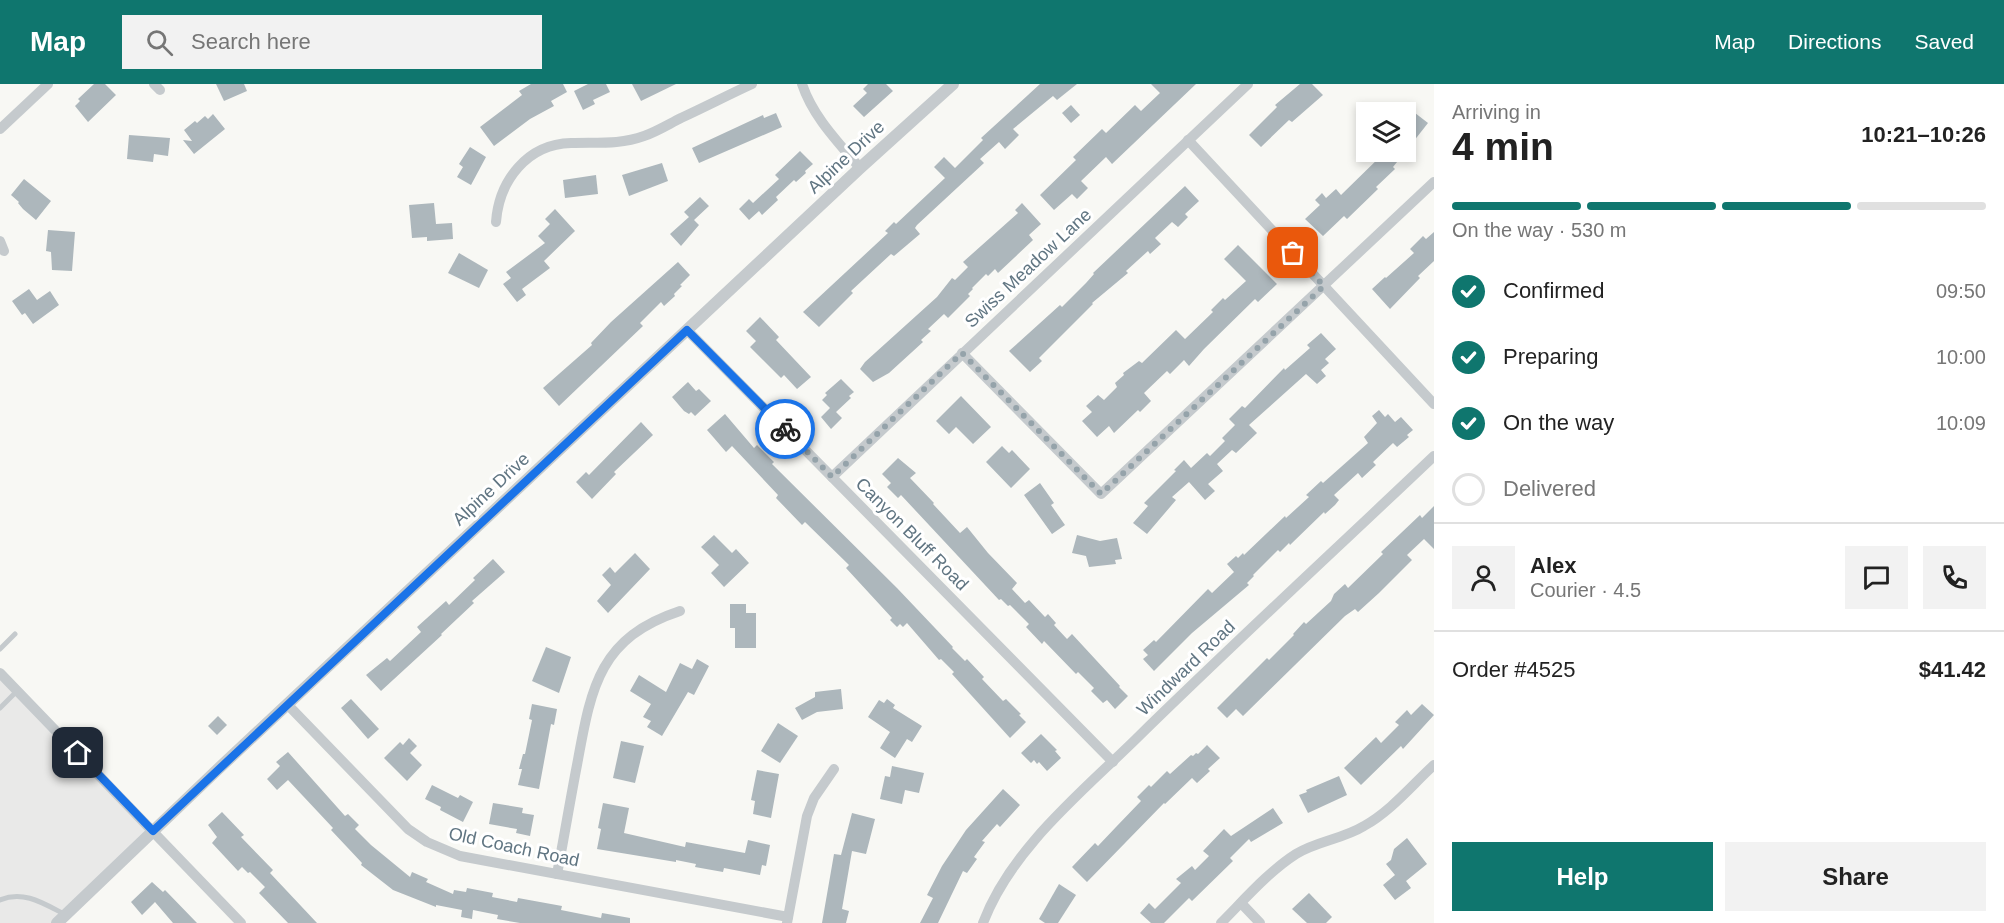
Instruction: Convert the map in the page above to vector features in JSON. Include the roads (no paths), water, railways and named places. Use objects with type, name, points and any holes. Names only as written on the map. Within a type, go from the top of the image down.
[{"type":"street","points":[[0,129],[48,84]]},
{"type":"street","points":[[496,222],[499,201],[508,180],[518,167],[541,150],[570,143],[612,143],[638,138],[752,84]]},
{"type":"street","points":[[802,84],[816,114],[860,168]]},
{"type":"street","name":"Alpine Drive","points":[[61,919],[287,704],[860,168],[953,84]]},
{"type":"street","name":"Swiss Meadow Lane","points":[[832,477],[1248,84]]},
{"type":"street","points":[[1188,140],[1434,404]]},
{"type":"street","points":[[962,353],[1101,494],[1434,182]]},
{"type":"street","name":"Canyon Bluff Road","points":[[687,330],[1113,762]]},
{"type":"street","name":"Windward Road","points":[[983,923],[999,888],[1036,838],[1175,701],[1434,456]]},
{"type":"street","points":[[557,874],[588,708],[601,673],[610,658],[634,634],[649,624],[680,611]]},
{"type":"street","points":[[0,673],[241,923]]},
{"type":"street","name":"Old Coach Road","points":[[287,704],[408,829],[427,842],[460,856],[787,920]]},
{"type":"street","points":[[1221,923],[1282,864],[1298,853],[1363,827],[1390,806],[1434,765]]},
{"type":"street","points":[[787,920],[807,816],[814,798],[834,769]]},
{"type":"street","points":[[1241,903],[1260,923]]},
{"type":"lane","points":[[0,649],[15,634]]},
{"type":"lane","points":[[0,708],[17,691]]},
{"type":"lane","points":[[0,900],[10,896],[32,898],[61,919]]}]
